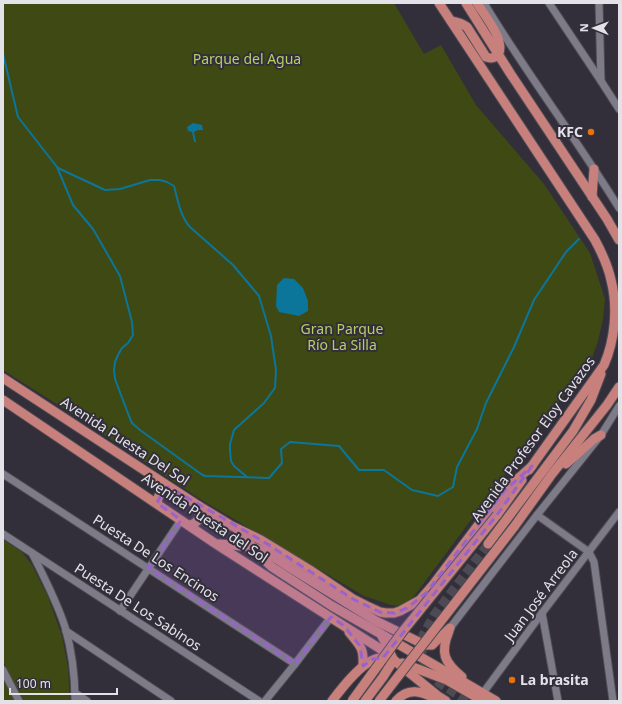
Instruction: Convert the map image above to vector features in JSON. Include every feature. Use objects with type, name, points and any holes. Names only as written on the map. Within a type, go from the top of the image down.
[{"type":"main road","name":"Avenida Profesor Eloy Cavazos","points":[[352,701],[403,631],[497,516],[604,366],[612,344],[615,312],[612,282],[604,258],[595,240],[569,198],[439,3]]},
{"type":"main road","points":[[466,3],[607,219],[619,240]]},
{"type":"main road","points":[[451,21],[459,22],[467,27],[486,57],[493,58],[498,54],[500,47],[498,37],[477,3]]},
{"type":"main road","points":[[592,197],[594,169]]},
{"type":"main road","points":[[488,544],[573,431],[591,400],[604,366]]},
{"type":"main road","name":"Avenida Puesta Del Sol","points":[[3,378],[198,506],[232,526]]},
{"type":"main road","points":[[378,701],[416,655],[514,527],[552,474],[607,405],[619,387]]},
{"type":"main road","name":"Avenida Puesta del Sol","points":[[3,400],[216,544],[380,648],[441,700]]},
{"type":"main road","points":[[552,474],[572,459],[594,439],[601,435]]},
{"type":"main road","points":[[232,526],[261,540],[353,599],[380,612],[394,613],[420,600],[504,491],[532,466]]},
{"type":"main road","points":[[157,503],[159,495],[164,489],[169,487]]},
{"type":"main road","points":[[190,525],[195,524],[198,520],[200,514],[198,506]]},
{"type":"main road","name":"Avenida Puesta del Sol","points":[[232,526],[272,567],[332,606],[442,670],[480,694]]},
{"type":"main road","points":[[216,544],[253,547],[266,552],[376,621],[425,645],[432,645],[450,628]]},
{"type":"main road","points":[[408,637],[407,624],[409,612],[413,604]]},
{"type":"main road","points":[[344,626],[362,650],[363,666]]},
{"type":"main road","points":[[450,628],[444,644],[444,655],[453,669],[480,694]]},
{"type":"main road","points":[[365,701],[393,661],[381,634]]},
{"type":"main road","points":[[332,701],[363,666],[373,659],[378,658],[393,659],[496,701]]},
{"type":"main road","points":[[416,668],[423,667],[442,670]]},
{"type":"main road","points":[[441,700],[434,690],[434,685],[438,681],[447,680]]},
{"type":"main road","points":[[396,701],[402,695],[410,692],[426,694],[441,700]]},
{"type":"street","points":[[484,3],[619,208]]},
{"type":"street","points":[[549,3],[619,109]]},
{"type":"street","points":[[600,3],[601,81]]},
{"type":"street","points":[[450,628],[601,435],[619,406]]},
{"type":"street","name":"Puesta De Los Encinos","points":[[3,474],[295,664]]},
{"type":"street","name":"Juan José Arreola","points":[[480,694],[619,512]]},
{"type":"street","points":[[537,515],[589,552],[594,562],[613,701]]},
{"type":"street","points":[[120,611],[181,520]]},
{"type":"street","name":"Puesta De Los Sabinos","points":[[3,534],[259,701]]},
{"type":"street","points":[[32,553],[55,602],[66,631],[73,663],[75,701]]},
{"type":"street","points":[[542,614],[558,701]]},
{"type":"street","points":[[265,701],[331,617]]},
{"type":"street","points":[[66,631],[171,701]]},
{"type":"street","points":[[3,670],[19,701]]},
{"type":"street","points":[[75,693],[87,701]]},
{"type":"highlighted area","points":[[532,466],[497,515],[383,658],[373,659],[363,666],[360,646],[344,626],[331,617],[295,664],[148,568],[181,520],[157,503],[164,489],[169,487],[261,540],[353,599],[380,612],[394,613],[407,608],[426,593],[504,491]]},
{"type":"green space","name":"Gran Parque Río La Silla","points":[[3,3],[394,3],[424,54],[441,45],[476,105],[544,184],[590,253],[605,299],[603,319],[598,341],[592,358],[409,603],[400,606],[391,605],[364,596],[200,499],[74,415],[3,370]]},
{"type":"green space","points":[[3,540],[21,551],[32,565],[48,597],[62,636],[68,668],[70,701],[24,701],[3,661]]},
{"type":"green space","points":[[3,673],[17,701],[3,701]]},
{"type":"water","points":[[193,123],[202,125],[203,130],[194,132],[196,142],[194,142],[192,132],[188,131],[187,127]]},
{"type":"water","points":[[284,278],[294,279],[303,288],[308,301],[308,311],[299,316],[279,312],[276,306],[277,285]]},
{"type":"waterway","points":[[3,54],[18,117],[57,167],[73,205],[93,229],[120,276],[132,322],[133,335],[118,355],[114,370],[115,379],[132,423],[205,476],[269,478],[282,463],[281,449],[290,442],[339,446],[359,470],[384,470],[412,490],[438,496],[453,487],[457,467],[477,429],[486,403],[514,347],[534,300],[566,252],[579,239]]},
{"type":"waterway","points":[[58,168],[105,190],[120,189],[150,180],[160,180],[174,186],[180,208],[190,227],[233,265],[259,296],[271,336],[276,370],[275,388],[264,403],[234,430],[230,444],[231,461],[234,466],[247,477]]},
{"type":"tunnel","points":[[467,701],[439,683],[427,670],[422,653],[423,635],[434,615],[488,544]]},
{"type":"place","name":"KFC","points":[[591,132]]},
{"type":"place","name":"La brasita","points":[[512,680]]},
{"type":"park label","name":"Parque del Agua","points":[[247,59]]}]
